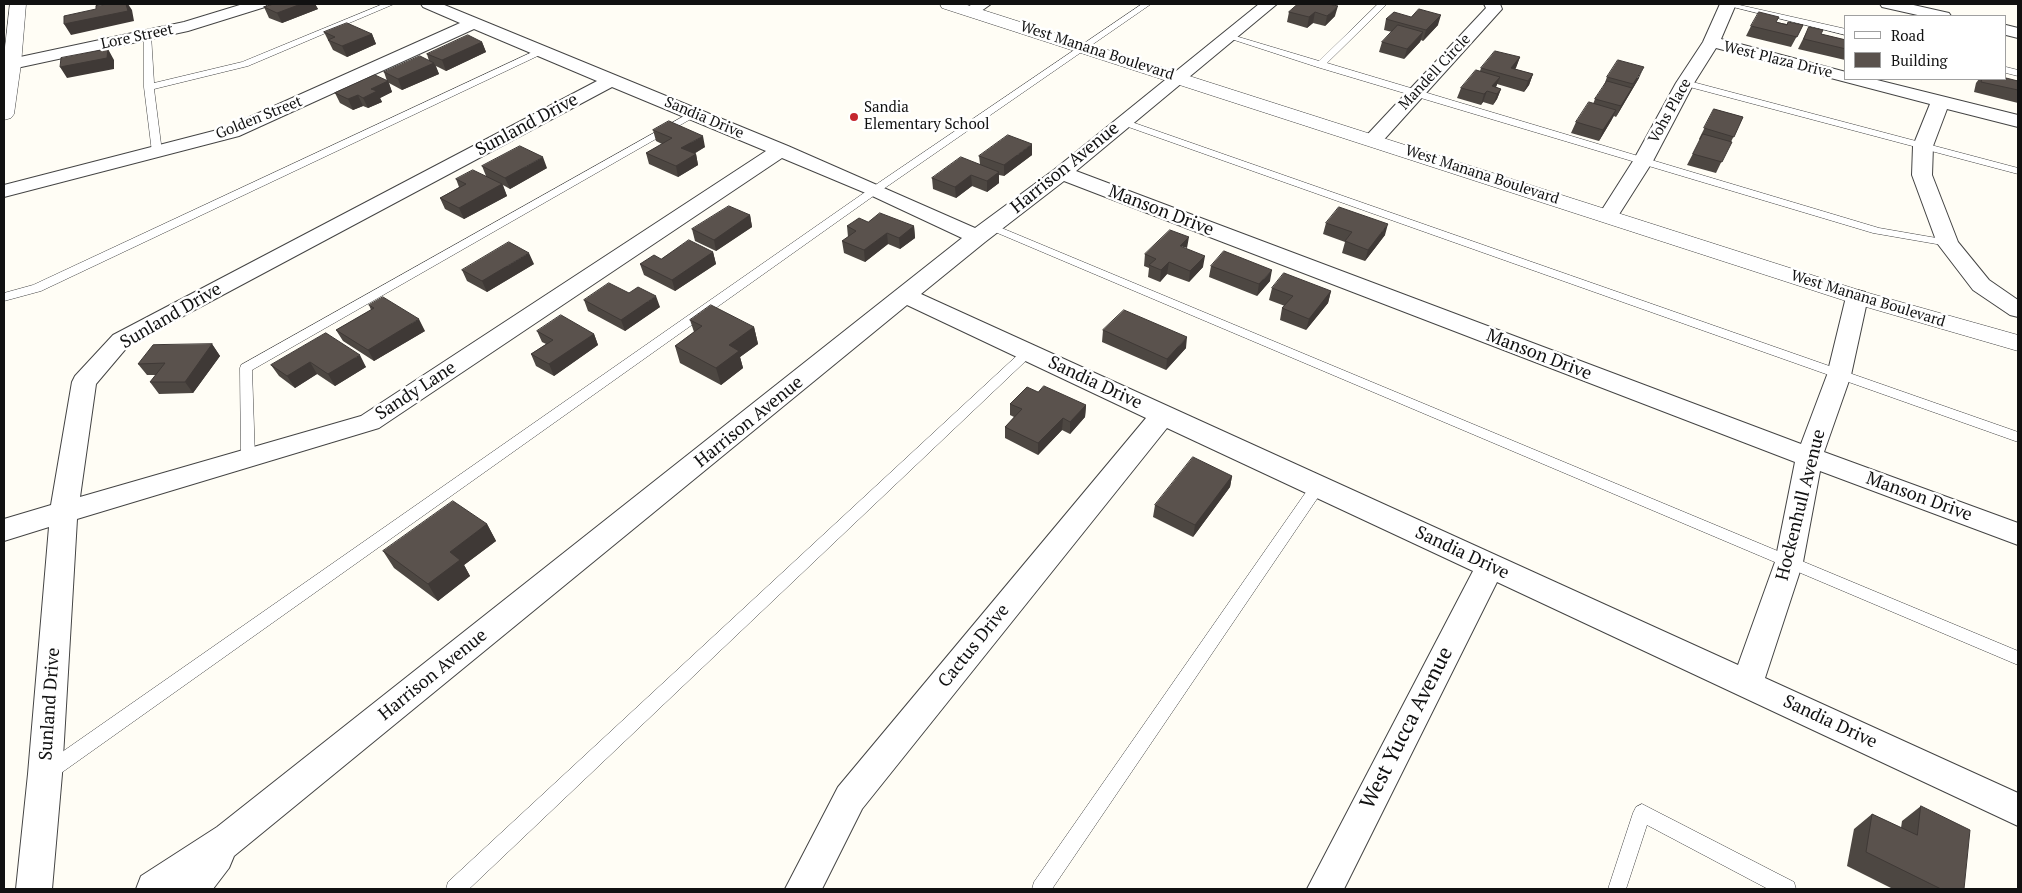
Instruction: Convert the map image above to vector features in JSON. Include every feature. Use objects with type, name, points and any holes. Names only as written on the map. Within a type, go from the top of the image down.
[{"type":"street","points":[[4,114],[12,64],[18,4]]},
{"type":"street","name":"Lore Street","points":[[12,64],[216,19],[259,4]]},
{"type":"street","name":"Sandia Drive","points":[[429,4],[874,190],[984,232]]},
{"type":"street","name":"West Manana Boulevard","points":[[948,4],[977,8],[1083,47],[1857,297],[2018,343]]},
{"type":"street","name":"Harrison Avenue","points":[[154,889],[229,839],[984,232],[1062,173],[1269,4]]},
{"type":"street","name":"Mandell Circle","points":[[1373,140],[1494,10],[1492,4]]},
{"type":"street","name":"Vohs Place","points":[[1608,216],[1642,160],[1685,82],[1711,42],[1727,4]]},
{"type":"street","points":[[1888,4],[1938,15]]},
{"type":"street","name":"Golden Street","points":[[4,191],[232,132],[474,23]]},
{"type":"street","name":"West Plaza Drive","points":[[1711,42],[1844,76]]},
{"type":"street","name":"Sunland Drive","points":[[34,889],[45,774],[64,512],[84,382],[121,340],[612,80]]},
{"type":"street","name":"West Plaza Drive","points":[[1857,80],[2018,120]]},
{"type":"street","points":[[1941,101],[1923,146],[1922,175],[1948,243],[1982,285],[2018,310]]},
{"type":"street","name":"Sandy Lane","points":[[4,530],[370,422],[781,150]]},
{"type":"street","name":"Manson Drive","points":[[1062,173],[1809,457],[2018,534]]},
{"type":"street","name":"Sandia Drive","points":[[906,296],[1490,567],[1747,683],[2018,810]]},
{"type":"street","name":"Hockenhull Avenue","points":[[1747,683],[1789,562],[1809,457],[1839,375],[1857,297]]},
{"type":"street","name":"Cactus Drive","points":[[803,889],[850,798],[1162,414]]},
{"type":"street","name":"West Yucca Avenue","points":[[1325,889],[1490,567]]},
{"type":"street","name":"Harrison Avenue","points":[[190,889],[229,839]]},
{"type":"lane","points":[[149,87],[245,64],[390,4]]},
{"type":"lane","points":[[45,774],[874,190],[1147,4]]},
{"type":"lane","points":[[1320,65],[1383,4]]},
{"type":"lane","points":[[1727,4],[1844,32]]},
{"type":"lane","points":[[147,35],[149,87],[157,152]]},
{"type":"lane","points":[[1228,37],[1877,231],[1948,243]]},
{"type":"lane","points":[[4,296],[37,288],[542,51]]},
{"type":"lane","points":[[1685,82],[2018,172]]},
{"type":"lane","points":[[248,458],[246,368],[693,114]]},
{"type":"lane","points":[[1123,122],[2018,437]]},
{"type":"lane","points":[[984,232],[1789,562],[2018,658]]},
{"type":"lane","points":[[455,889],[1028,352]]},
{"type":"lane","points":[[1041,889],[1318,486]]},
{"type":"lane","points":[[1617,889],[1642,814],[1787,889]]},
{"type":"building","points":[[126,4],[128,11],[64,24],[64,16],[96,9],[96,6]]},
{"type":"building","points":[[274,4],[301,4],[277,13],[264,7]]},
{"type":"building","points":[[1298,4],[1329,4],[1338,6],[1327,16],[1315,12],[1309,17],[1289,12]]},
{"type":"building","points":[[1419,9],[1441,15],[1426,30],[1386,19],[1394,12],[1411,17]]},
{"type":"building","points":[[1759,12],[1779,17],[1776,22],[1787,25],[1788,22],[1803,25],[1797,37],[1751,26]]},
{"type":"building","points":[[347,23],[372,34],[342,46],[328,40],[335,37],[324,32]]},
{"type":"building","points":[[1398,25],[1423,32],[1407,49],[1382,42]]},
{"type":"building","points":[[1809,27],[1823,30],[1821,34],[1844,40],[1844,49],[1804,39]]},
{"type":"building","points":[[468,35],[482,42],[442,60],[427,54]]},
{"type":"building","points":[[108,49],[107,58],[60,67],[61,58]]},
{"type":"building","points":[[1495,51],[1520,57],[1511,68],[1533,74],[1528,81],[1481,68]]},
{"type":"building","points":[[420,56],[434,63],[398,79],[384,72]]},
{"type":"building","points":[[1618,60],[1644,67],[1633,84],[1607,77]]},
{"type":"building","points":[[1476,70],[1500,77],[1492,86],[1501,89],[1497,94],[1487,91],[1484,94],[1461,88]]},
{"type":"building","points":[[375,75],[388,81],[371,89],[377,91],[363,98],[358,95],[348,99],[335,93]]},
{"type":"building","points":[[2007,78],[2018,81],[2018,90],[1981,82],[1982,80],[2007,80]]},
{"type":"building","points":[[1607,81],[1632,88],[1621,106],[1595,99]]},
{"type":"building","points":[[1589,102],[1616,110],[1603,130],[1576,122]]},
{"type":"building","points":[[1714,109],[1743,117],[1734,137],[1704,128]]},
{"type":"building","points":[[669,121],[703,136],[681,148],[696,154],[676,166],[646,153],[672,138],[653,130]]},
{"type":"building","points":[[1703,134],[1732,142],[1722,162],[1693,154]]},
{"type":"building","points":[[1008,135],[1032,144],[1004,165],[979,156]]},
{"type":"building","points":[[520,146],[543,157],[505,178],[482,166]]},
{"type":"building","points":[[961,157],[999,172],[987,181],[971,175],[955,187],[932,178]]},
{"type":"building","points":[[473,170],[502,184],[459,208],[440,198],[466,184],[456,179]]},
{"type":"building","points":[[729,206],[750,215],[714,240],[692,229]]},
{"type":"building","points":[[1339,207],[1388,224],[1368,250],[1345,241],[1352,232],[1326,223]]},
{"type":"building","points":[[880,213],[914,226],[899,238],[887,233],[864,250],[842,241],[856,231],[847,226],[859,218],[868,222]]},
{"type":"building","points":[[1170,230],[1189,237],[1180,246],[1205,256],[1190,271],[1169,262],[1161,270],[1149,265],[1156,259],[1145,254]]},
{"type":"building","points":[[689,240],[713,252],[672,280],[640,264],[654,255],[661,259]]},
{"type":"building","points":[[509,242],[529,253],[482,281],[462,270]]},
{"type":"building","points":[[1224,251],[1272,270],[1259,284],[1211,266]]},
{"type":"building","points":[[1284,273],[1331,291],[1309,319],[1282,308],[1293,296],[1272,288]]},
{"type":"building","points":[[609,283],[629,293],[638,287],[656,296],[621,320],[584,300]]},
{"type":"building","points":[[383,297],[419,319],[368,350],[336,330],[374,308],[369,305]]},
{"type":"building","points":[[711,305],[754,327],[729,345],[739,351],[716,368],[675,346],[702,326],[690,320]]},
{"type":"building","points":[[1124,310],[1187,337],[1167,359],[1103,330]]},
{"type":"building","points":[[561,315],[594,334],[549,364],[531,354],[553,340],[537,331]]},
{"type":"building","points":[[326,333],[360,355],[328,374],[310,362],[287,376],[271,365]]},
{"type":"building","points":[[212,344],[185,382],[150,382],[165,363],[138,364],[153,345]]},
{"type":"building","points":[[1044,386],[1086,405],[1070,422],[1063,418],[1038,443],[1005,427],[1022,409],[1010,404],[1027,387],[1038,392]]},
{"type":"building","points":[[1193,457],[1232,476],[1195,525],[1155,505]]},
{"type":"building","points":[[453,501],[487,524],[450,552],[460,560],[428,584],[383,551]]},
{"type":"building","points":[[1921,806],[1970,830],[1964,889],[1941,889],[1866,852],[1872,814],[1917,835]]},
{"type":"place","name":"Sandia Elementary School","points":[[854,117]]}]
